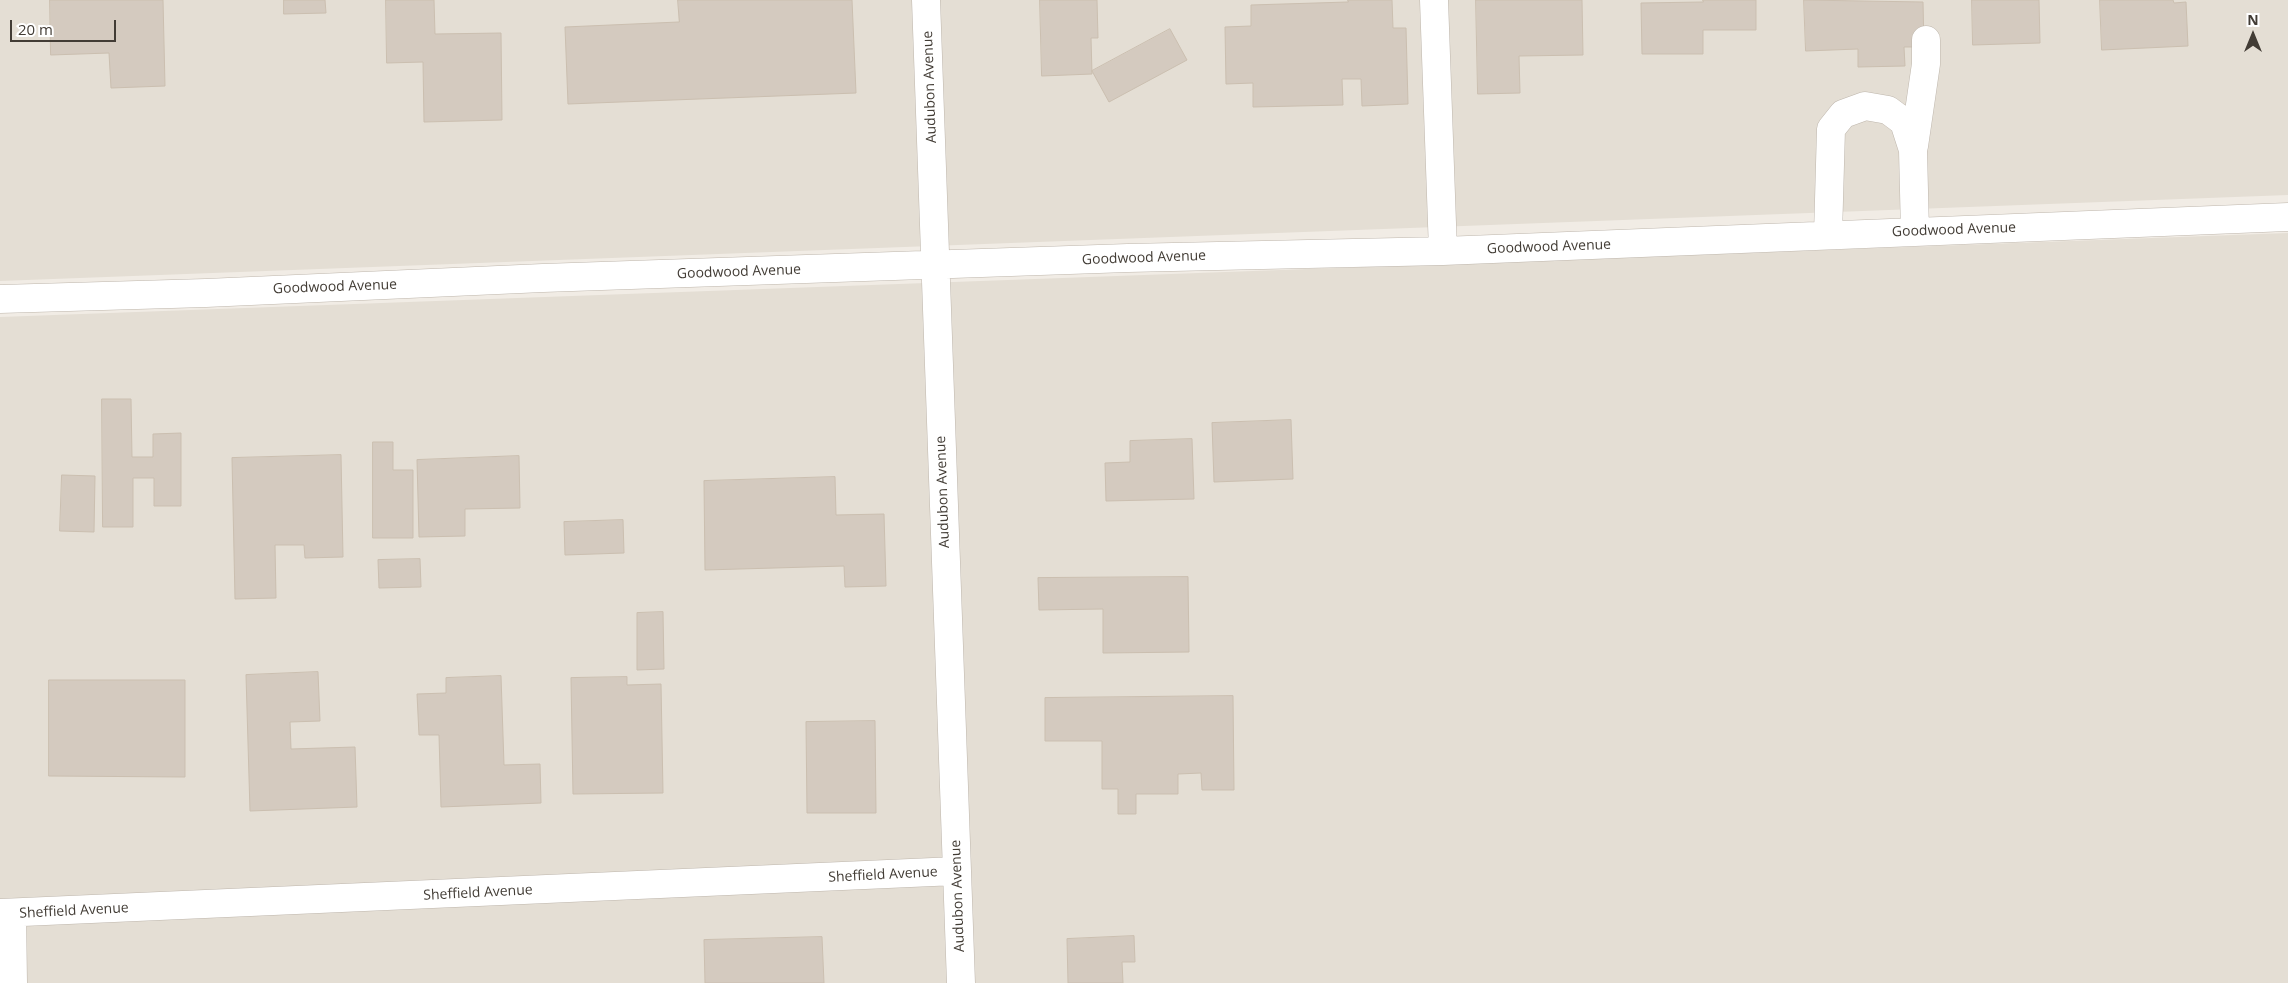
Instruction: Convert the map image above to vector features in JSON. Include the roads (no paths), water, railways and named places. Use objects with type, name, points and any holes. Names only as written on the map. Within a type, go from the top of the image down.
[{"type":"street","name":"Audubon Avenue","points":[[926,0],[956,872],[962,983]]},
{"type":"street","points":[[1434,0],[1443,251]]},
{"type":"street","points":[[1915,232],[1913,150],[1926,64],[1926,40]]},
{"type":"street","points":[[1828,235],[1831,129],[1843,114],[1864,106],[1888,110],[1904,122],[1913,150]]},
{"type":"street","name":"Goodwood Avenue","points":[[0,299],[1128,258],[1443,251],[2288,217]]},
{"type":"street","name":"Sheffield Avenue","points":[[6,913],[956,872]]},
{"type":"street","points":[[6,913],[13,983]]}]
